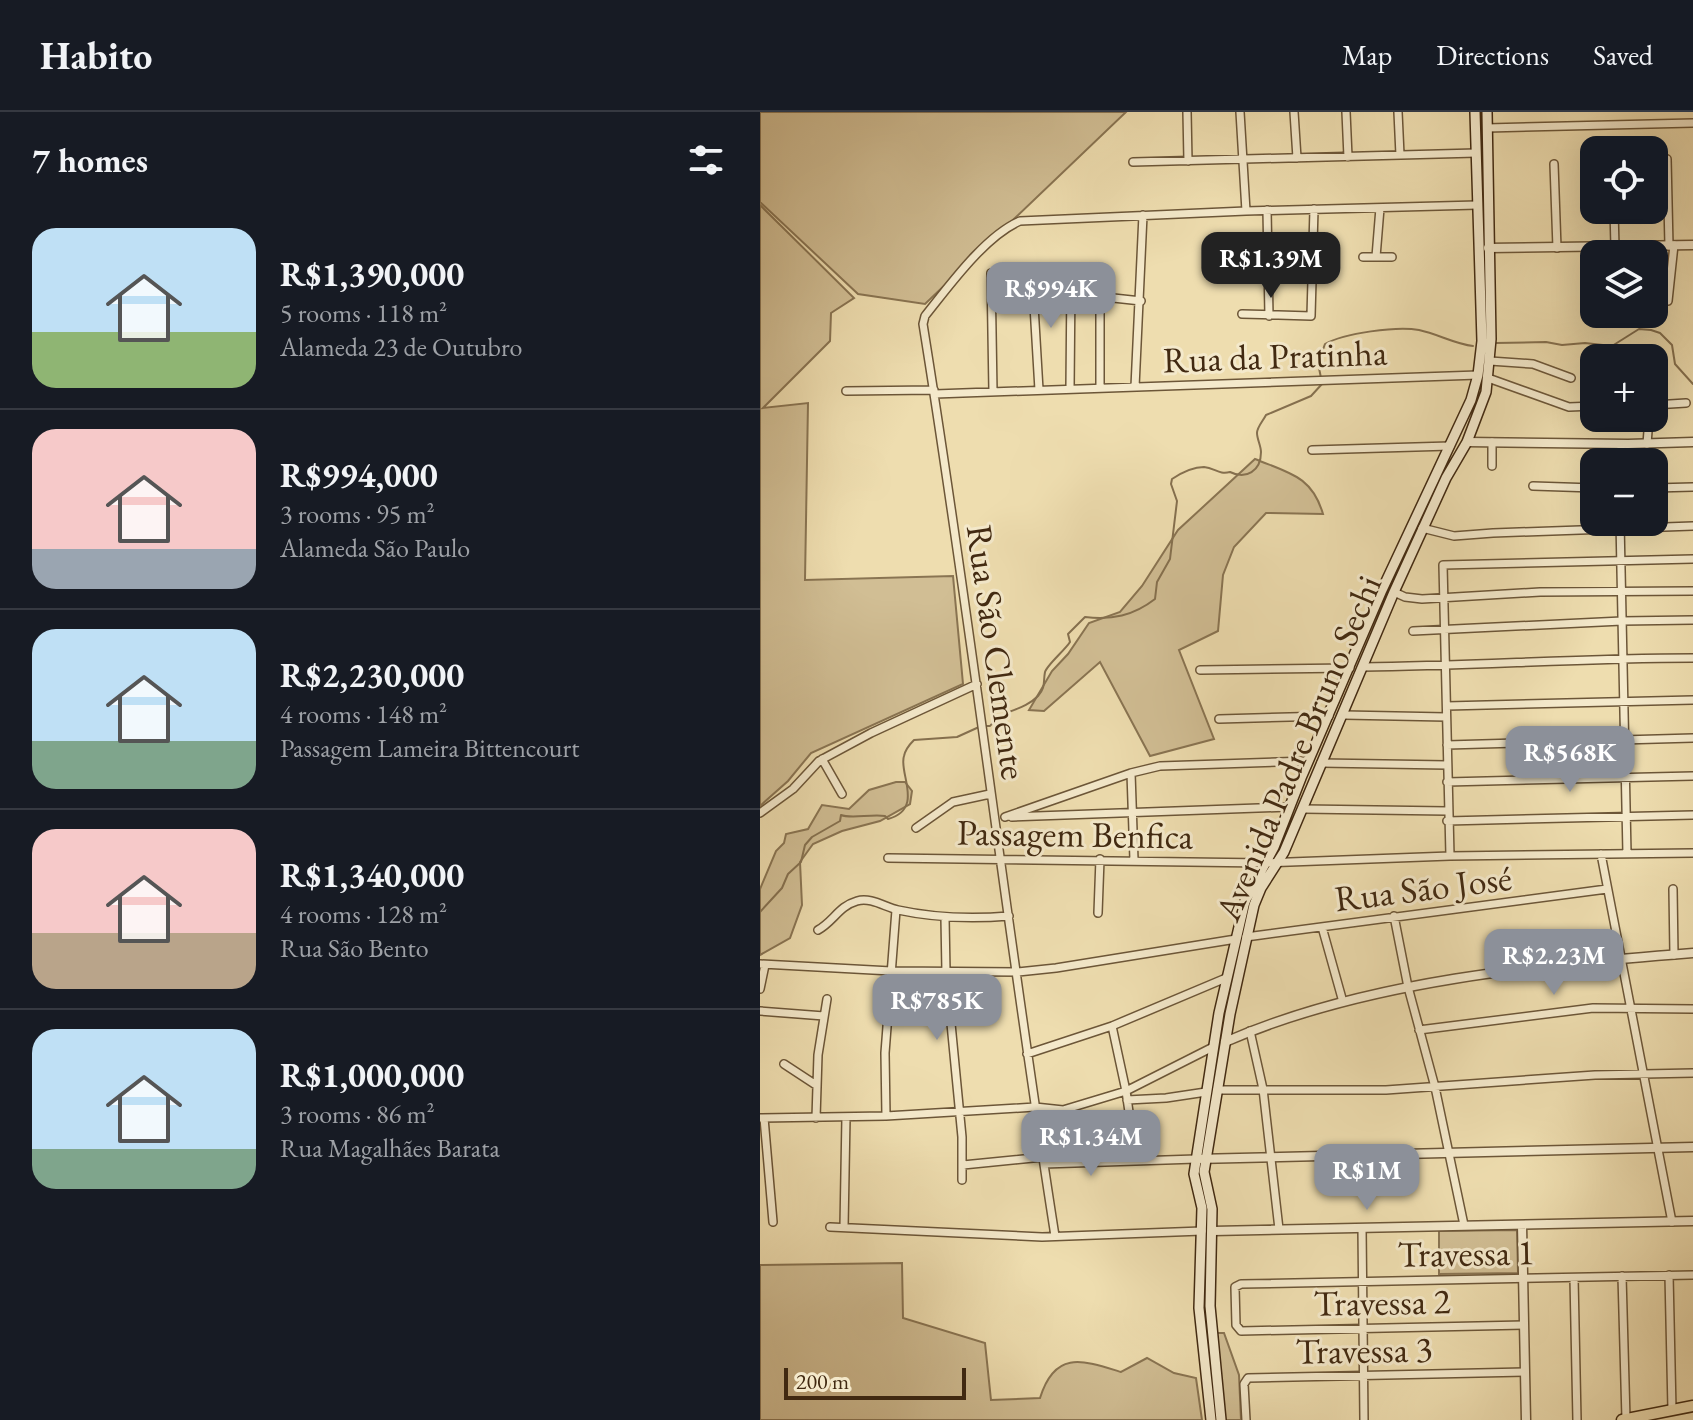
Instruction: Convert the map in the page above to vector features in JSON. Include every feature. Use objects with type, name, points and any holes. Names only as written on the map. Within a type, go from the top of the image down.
[{"type":"main road","name":"Avenida Padre Bruno Sechi","points":[[1211,1420],[1199,1308],[1211,1198],[1201,1159],[1211,1091],[1213,1047],[1226,978],[1261,888],[1280,860],[1303,809],[1422,528],[1479,414],[1482,341],[1475,112]]},
{"type":"main road","name":"Avenida Padre Bruno Sechi","points":[[1211,1091],[1225,1042],[1245,901],[1265,863],[1398,554],[1467,411],[1480,376],[1490,361],[1487,112]]},
{"type":"main road","points":[[1213,1047],[1225,1042]]},
{"type":"main road","name":"Avenida Padre Bruno Sechi","points":[[1208,1231],[1210,1306],[1221,1420]]},
{"type":"main road","points":[[1624,1420],[1693,1406]]},
{"type":"street","points":[[1187,112],[1188,161]]},
{"type":"street","points":[[1240,112],[1246,211]]},
{"type":"street","points":[[1294,112],[1297,158]]},
{"type":"street","points":[[1346,112],[1348,157]]},
{"type":"street","points":[[1398,112],[1400,155]]},
{"type":"street","points":[[1646,112],[1646,124]]},
{"type":"street","points":[[1487,128],[1693,123]]},
{"type":"street","points":[[1133,162],[1476,153]]},
{"type":"street","points":[[1554,164],[1557,248]]},
{"type":"street","points":[[1668,181],[1671,246],[1668,301]]},
{"type":"street","name":"Rua São Clemente","points":[[1055,1236],[923,324],[925,316],[982,249],[1006,227],[1028,220],[1477,205]]},
{"type":"street","points":[[1376,257],[1380,208]]},
{"type":"street","points":[[1242,314],[1310,317],[1314,209]]},
{"type":"street","points":[[1267,210],[1269,316]]},
{"type":"street","points":[[1135,387],[1143,215]]},
{"type":"street","points":[[1668,246],[1693,245]]},
{"type":"street","points":[[1488,248],[1580,248]]},
{"type":"street","points":[[1363,257],[1392,257]]},
{"type":"street","points":[[1032,272],[1039,390]]},
{"type":"street","points":[[991,273],[993,392]]},
{"type":"street","points":[[1269,278],[1313,279]]},
{"type":"street","points":[[1070,388],[1071,280]]},
{"type":"street","points":[[1086,295],[1141,301]]},
{"type":"street","points":[[1100,296],[1100,388]]},
{"type":"street","points":[[1490,361],[1533,364],[1571,378]]},
{"type":"street","points":[[1480,376],[1569,407],[1580,407]]},
{"type":"street","name":"Rua da Pratinha","points":[[846,391],[993,392],[1480,376]]},
{"type":"street","points":[[1668,404],[1686,403]]},
{"type":"street","points":[[1647,444],[1648,432]]},
{"type":"street","points":[[1467,442],[1693,442]]},
{"type":"street","points":[[1492,442],[1492,466]]},
{"type":"street","points":[[1312,450],[1450,446]]},
{"type":"street","points":[[1533,486],[1580,488]]},
{"type":"street","points":[[1668,488],[1693,487]]},
{"type":"street","points":[[1668,526],[1693,526]]},
{"type":"street","points":[[1422,528],[1454,536],[1580,528]]},
{"type":"street","points":[[1620,536],[1627,854]]},
{"type":"street","points":[[1450,856],[1443,565],[1693,559]]},
{"type":"street","points":[[1394,592],[1405,597],[1443,598],[1540,592],[1693,591]]},
{"type":"street","points":[[1413,631],[1693,620]]},
{"type":"street","points":[[1363,667],[1693,658]]},
{"type":"street","points":[[1200,670],[1350,668]]},
{"type":"street","points":[[760,813],[793,789],[822,759],[977,684]]},
{"type":"street","points":[[1447,706],[1693,700]]},
{"type":"street","points":[[1344,715],[1446,717]]},
{"type":"street","points":[[1219,719],[1329,716]]},
{"type":"street","points":[[1447,745],[1693,738]]},
{"type":"street","points":[[822,759],[842,794]]},
{"type":"street","points":[[1005,817],[1131,773],[1160,766],[1308,761]]},
{"type":"street","points":[[1321,763],[1447,765]]},
{"type":"street","points":[[1131,773],[1134,860]]},
{"type":"street","points":[[1447,782],[1693,776]]},
{"type":"street","points":[[916,828],[953,802],[990,794]]},
{"type":"street","points":[[994,818],[1289,807]]},
{"type":"street","points":[[1303,809],[1447,811]]},
{"type":"street","points":[[1447,821],[1693,815]]},
{"type":"street","name":"Passagem Benfica","points":[[888,858],[1265,863],[1280,860],[1450,856],[1693,853]]},
{"type":"street","points":[[1601,854],[1672,1222]]},
{"type":"street","points":[[1098,913],[1100,859]]},
{"type":"street","name":"Rua São José","points":[[762,964],[891,971],[1018,972],[1394,916],[1571,896],[1607,889]]},
{"type":"street","points":[[1673,889],[1674,955]]},
{"type":"street","points":[[818,930],[830,924],[840,910],[856,901],[875,901],[896,910],[945,918],[1009,916]]},
{"type":"street","points":[[886,1116],[885,1053],[896,910]]},
{"type":"street","points":[[1394,916],[1464,1225]]},
{"type":"street","points":[[945,918],[946,972],[962,1180]]},
{"type":"street","points":[[1322,927],[1343,1002]]},
{"type":"street","points":[[1225,1042],[1280,1019],[1408,987],[1620,959],[1693,953]]},
{"type":"street","points":[[760,989],[762,964]]},
{"type":"street","points":[[1027,1054],[1112,1026],[1226,978]]},
{"type":"street","points":[[816,1118],[816,1085],[827,999]]},
{"type":"street","points":[[1419,1030],[1593,1008],[1693,1009]]},
{"type":"street","points":[[760,1011],[824,1016]]},
{"type":"street","points":[[1112,1026],[1136,1161]]},
{"type":"street","points":[[1250,1031],[1263,1089],[1279,1229]]},
{"type":"street","points":[[1126,1096],[1213,1047]]},
{"type":"street","points":[[784,1064],[816,1085]]},
{"type":"street","points":[[773,1222],[762,1118],[886,1116],[1035,1107],[1063,1110],[1126,1096],[1166,1098],[1211,1091],[1386,1090],[1644,1073],[1693,1073]]},
{"type":"street","points":[[844,1227],[846,1117]]},
{"type":"street","points":[[963,1165],[1693,1147]]},
{"type":"street","points":[[830,1227],[1042,1237],[1693,1221]]},
{"type":"street","points":[[1522,1225],[1526,1420]]},
{"type":"street","points":[[1362,1228],[1364,1420]]},
{"type":"street","points":[[1669,1275],[1672,1410]]},
{"type":"street","name":"Travessa 1","points":[[1241,1331],[1236,1325],[1237,1284],[1693,1275]]},
{"type":"street","points":[[1622,1276],[1624,1420]]},
{"type":"street","points":[[1574,1278],[1577,1420]]},
{"type":"street","name":"Travessa 2","points":[[1241,1331],[1524,1325]]},
{"type":"street","name":"Travessa 3","points":[[1246,1420],[1244,1384],[1248,1378],[1525,1372]]},
{"type":"shaded area","points":[[760,112],[1126,112],[925,304],[858,294],[760,202]]},
{"type":"shaded area","points":[[760,205],[854,298],[831,313],[830,341],[763,408],[808,403],[805,580],[953,576],[963,684],[811,753],[788,781],[760,806]]},
{"type":"shaded area","points":[[1255,459],[1306,484],[1313,491],[1323,514],[1266,513],[1234,547],[1223,575],[1218,631],[1179,650],[1214,739],[1150,756],[1100,662],[1044,711],[1029,710],[1052,671],[1089,623],[1120,612],[1142,586],[1178,530]]},
{"type":"shaded area","points":[[905,782],[912,791],[910,804],[880,821],[842,831],[813,844],[800,862],[802,905],[790,938],[760,955],[760,889],[786,834],[808,829],[822,805],[849,809],[869,790]]},
{"type":"shaded area","points":[[1517,1230],[1518,1273],[1439,1274],[1439,1231]]},
{"type":"shaded area","points":[[902,1263],[903,1318],[985,1343],[991,1400],[1040,1398],[1054,1372],[1072,1362],[1094,1364],[1121,1372],[1147,1358],[1174,1373],[1196,1378],[1202,1420],[760,1420],[760,1265]]},
{"type":"shaded area","points":[[1211,1333],[1224,1333],[1239,1375],[1241,1420],[1223,1420]]},
{"type":"waterway","points":[[1496,343],[1612,346],[1639,329],[1651,330],[1660,333],[1672,345],[1675,364],[1693,384]]},
{"type":"waterway","points":[[1321,378],[1318,363],[1325,344],[1371,331],[1419,330],[1473,346]]},
{"type":"waterway","points":[[985,726],[990,726],[1001,716],[1038,696],[1046,669],[1070,642],[1068,634],[1085,617],[1122,616],[1155,599],[1157,582],[1170,559],[1177,501],[1172,479],[1200,467],[1242,475],[1252,472],[1260,459],[1257,431],[1266,415],[1311,396],[1322,384]]},
{"type":"waterway","points":[[760,912],[782,888],[788,874],[801,862],[805,845],[812,837],[840,821],[841,815],[885,816],[888,819],[899,814],[908,799],[904,756],[914,740],[957,737],[979,727]]}]
